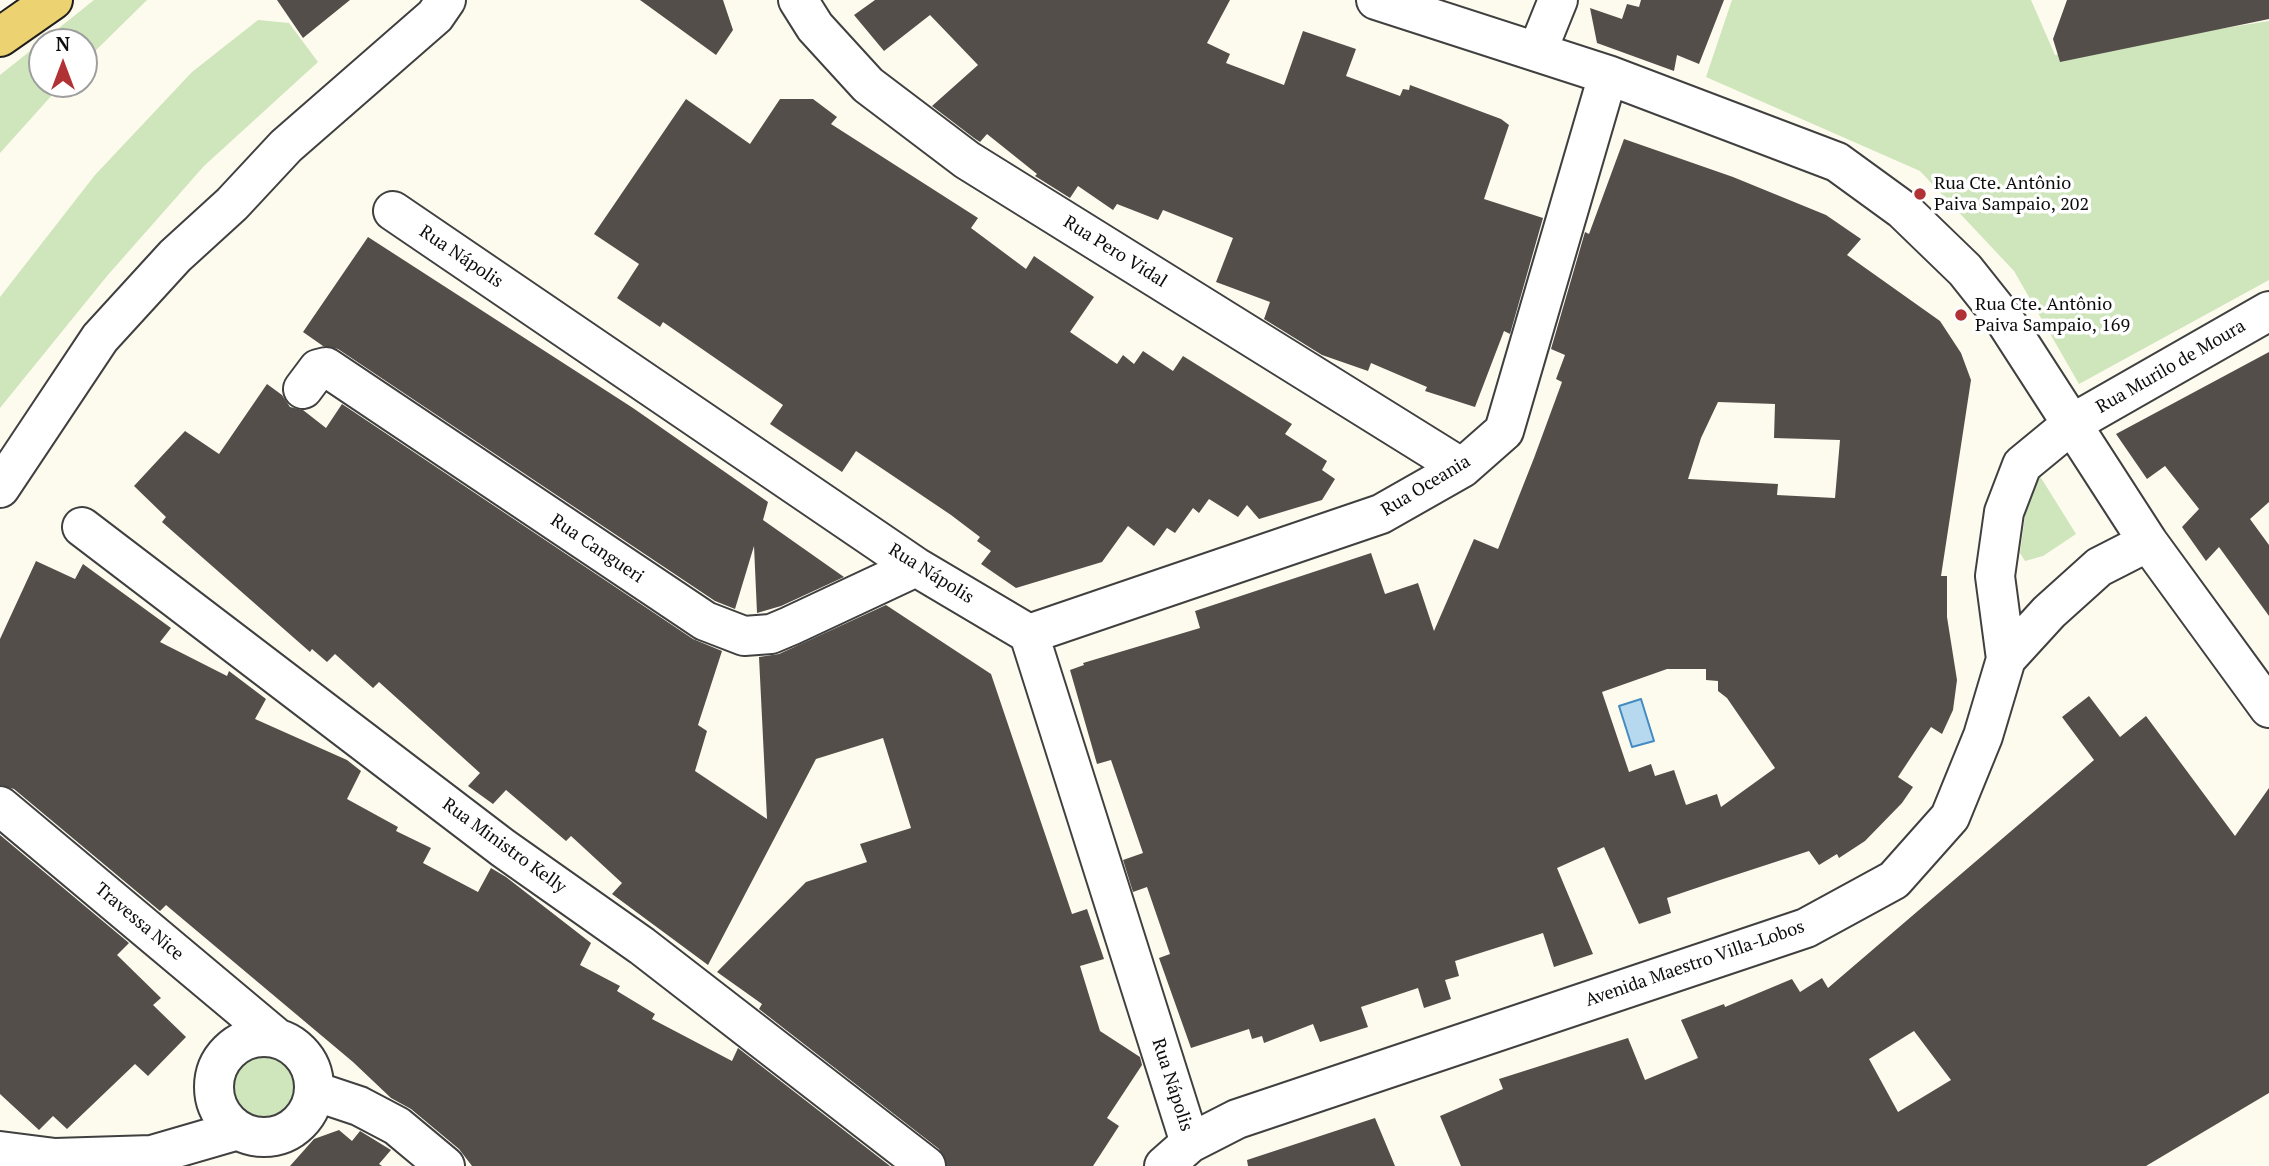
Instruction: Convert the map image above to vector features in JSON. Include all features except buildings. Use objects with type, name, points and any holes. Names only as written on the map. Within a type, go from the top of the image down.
[{"type":"main road","points":[[0,37],[53,0]]},
{"type":"street","points":[[0,488],[109,328],[174,256],[232,204],[286,146],[435,16],[446,0]]},
{"type":"street","name":"Rua Pero Vidal","points":[[799,0],[815,27],[868,85],[967,160],[1462,468]]},
{"type":"street","points":[[1376,0],[1608,75],[1837,162],[1903,211],[1965,270],[2004,319],[2148,542],[2269,708]]},
{"type":"street","points":[[1537,52],[1558,0]]},
{"type":"street","name":"Rua Oceania","points":[[1029,634],[1381,514],[1462,468],[1504,431],[1608,75]]},
{"type":"street","name":"Rua Nápolis","points":[[393,211],[916,567],[1029,634],[1177,1155]]},
{"type":"street","name":"Rua Murilo de Moura","points":[[2006,659],[1995,576],[2004,512],[2022,465],[2073,423],[2269,310]]},
{"type":"street","name":"Rua Cangueri","points":[[303,389],[318,369],[326,367],[705,621],[744,636],[771,634],[916,567]]},
{"type":"street","name":"Rua Ministro Kelly","points":[[82,527],[503,848],[642,946],[926,1166]]},
{"type":"street","name":"Avenida Maestro Villa-Lobos","points":[[1177,1155],[1237,1119],[1806,928],[1894,880],[1950,817],[1983,736],[2006,659],[2049,612],[2099,567],[2148,542]]},
{"type":"street","name":"Travessa Nice","points":[[0,806],[278,1039]]},
{"type":"street","points":[[262,1036],[294,1046],[305,1058],[313,1074],[314,1091],[310,1107],[301,1121],[288,1131],[271,1137],[254,1136],[238,1130],[226,1120],[217,1106],[213,1091],[221,1059],[232,1048],[262,1036]]},
{"type":"street","points":[[314,1091],[359,1106],[397,1126],[445,1166]]},
{"type":"street","points":[[0,1151],[55,1158],[152,1155],[238,1130]]},
{"type":"green space","points":[[94,0],[147,0],[98,48],[98,28],[59,28]]},
{"type":"green space","points":[[1732,0],[2031,0],[2055,55],[2269,21],[2269,280],[2079,384],[2014,271],[1920,171],[1706,77]]},
{"type":"green space","points":[[258,20],[289,23],[318,62],[204,166],[107,276],[0,408],[0,297],[95,175],[192,72]]},
{"type":"green space","points":[[28,53],[28,98],[49,98],[0,153],[0,75]]},
{"type":"green space","points":[[2038,473],[2076,534],[2043,556],[2025,561],[2020,553],[2030,478]]},
{"type":"green space","points":[[257,1048],[271,1048],[285,1054],[295,1064],[301,1085],[295,1106],[285,1116],[271,1122],[257,1122],[243,1116],[233,1106],[227,1092],[227,1078],[233,1064],[243,1054]]},
{"type":"water","points":[[1641,699],[1654,741],[1632,747],[1619,706]]},
{"type":"place","name":"Rua Cte. Antônio Paiva Sampaio, 202","points":[[1920,194]]},
{"type":"place","name":"Rua Cte. Antônio Paiva Sampaio, 169","points":[[1961,315]]}]
